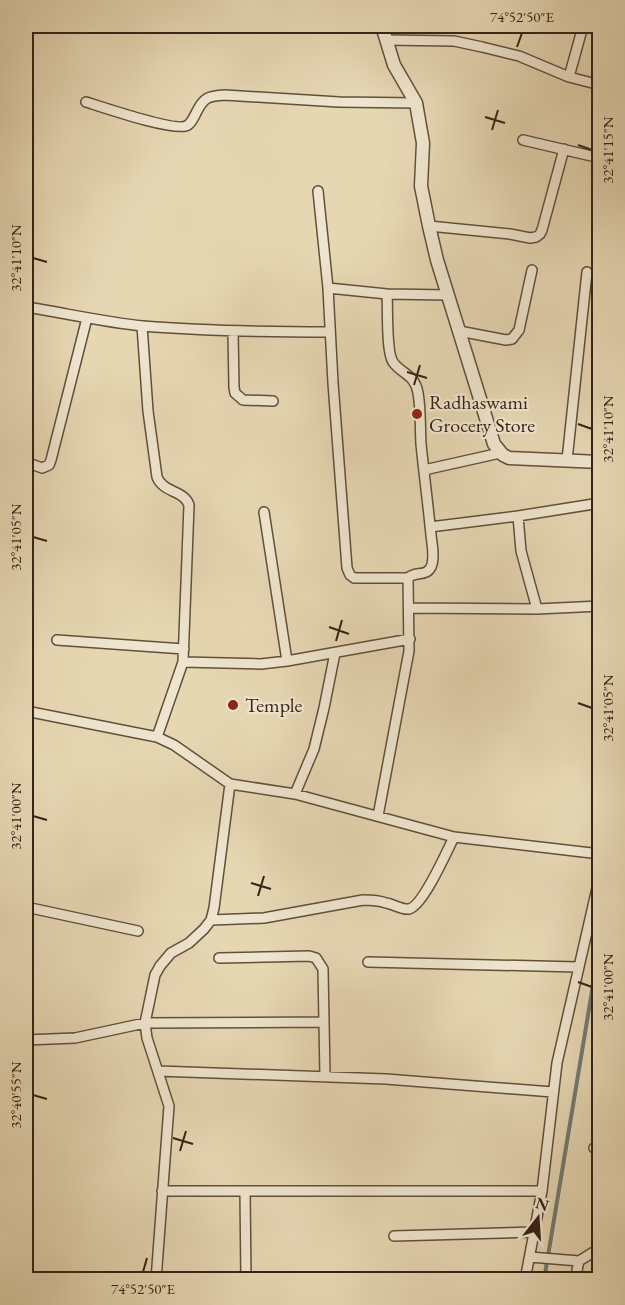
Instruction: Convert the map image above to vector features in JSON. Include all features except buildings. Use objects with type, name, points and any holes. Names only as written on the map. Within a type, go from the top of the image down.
[{"type":"street","points":[[382,26],[394,66],[416,104],[423,143],[421,186],[429,226],[494,444],[500,453],[509,458],[600,462]]},
{"type":"street","points":[[569,77],[583,26]]},
{"type":"street","points":[[386,40],[454,41],[519,56],[569,77],[600,85]]},
{"type":"street","points":[[86,102],[178,127],[187,126],[202,102],[212,96],[416,104]]},
{"type":"street","points":[[523,140],[600,158]]},
{"type":"street","points":[[429,226],[536,237],[542,230],[564,149]]},
{"type":"street","points":[[318,191],[328,288],[347,568],[354,578],[408,578],[411,575],[426,573],[430,570],[433,556],[418,392],[407,373],[391,359],[387,294]]},
{"type":"street","points":[[459,331],[512,339],[519,330],[532,270]]},
{"type":"street","points":[[567,460],[587,272]]},
{"type":"street","points":[[328,288],[387,294],[448,295]]},
{"type":"street","points":[[26,307],[142,326],[233,332],[330,332]]},
{"type":"street","points":[[26,462],[42,468],[49,465],[87,318]]},
{"type":"street","points":[[142,326],[148,411],[157,477],[164,488],[186,498],[189,505],[183,662],[157,737]]},
{"type":"street","points":[[233,332],[235,393],[243,400],[273,401]]},
{"type":"street","points":[[424,470],[500,453]]},
{"type":"street","points":[[430,527],[600,503]]},
{"type":"street","points":[[264,512],[287,662]]},
{"type":"street","points":[[518,516],[521,551],[537,609]]},
{"type":"street","points":[[378,816],[409,651],[408,578]]},
{"type":"street","points":[[409,608],[537,609],[600,606]]},
{"type":"street","points":[[183,662],[261,664],[287,662],[410,639]]},
{"type":"street","points":[[57,640],[184,649]]},
{"type":"street","points":[[295,794],[314,749],[335,653]]},
{"type":"street","points":[[26,722],[26,711],[157,737],[174,745],[230,784],[295,794],[454,837],[600,854]]},
{"type":"street","points":[[156,1280],[169,1106],[144,1023],[155,975],[160,966],[171,953],[189,943],[211,920],[230,784]]},
{"type":"street","points":[[211,920],[264,918],[363,900],[374,900],[410,909],[424,896],[454,837]]},
{"type":"street","points":[[525,1280],[542,1191],[557,1063],[599,880]]},
{"type":"street","points":[[26,907],[138,931]]},
{"type":"street","points":[[219,957],[309,956],[316,958],[323,969],[325,1076]]},
{"type":"street","points":[[368,962],[578,967]]},
{"type":"street","points":[[26,1040],[75,1038],[144,1023],[324,1022]]},
{"type":"street","points":[[158,1071],[386,1079],[553,1092]]},
{"type":"street","points":[[162,1191],[542,1191]]},
{"type":"street","points":[[245,1191],[246,1280]]},
{"type":"street","points":[[394,1236],[534,1232]]},
{"type":"street","points":[[530,1257],[579,1261],[600,1248]]},
{"type":"street","points":[[575,1280],[579,1261]]},
{"type":"waterway","points":[[544,1280],[595,973],[600,957]]},
{"type":"place","name":"Radhaswami Grocery Store","points":[[417,414]]},
{"type":"place","name":"Temple","points":[[233,705]]}]
